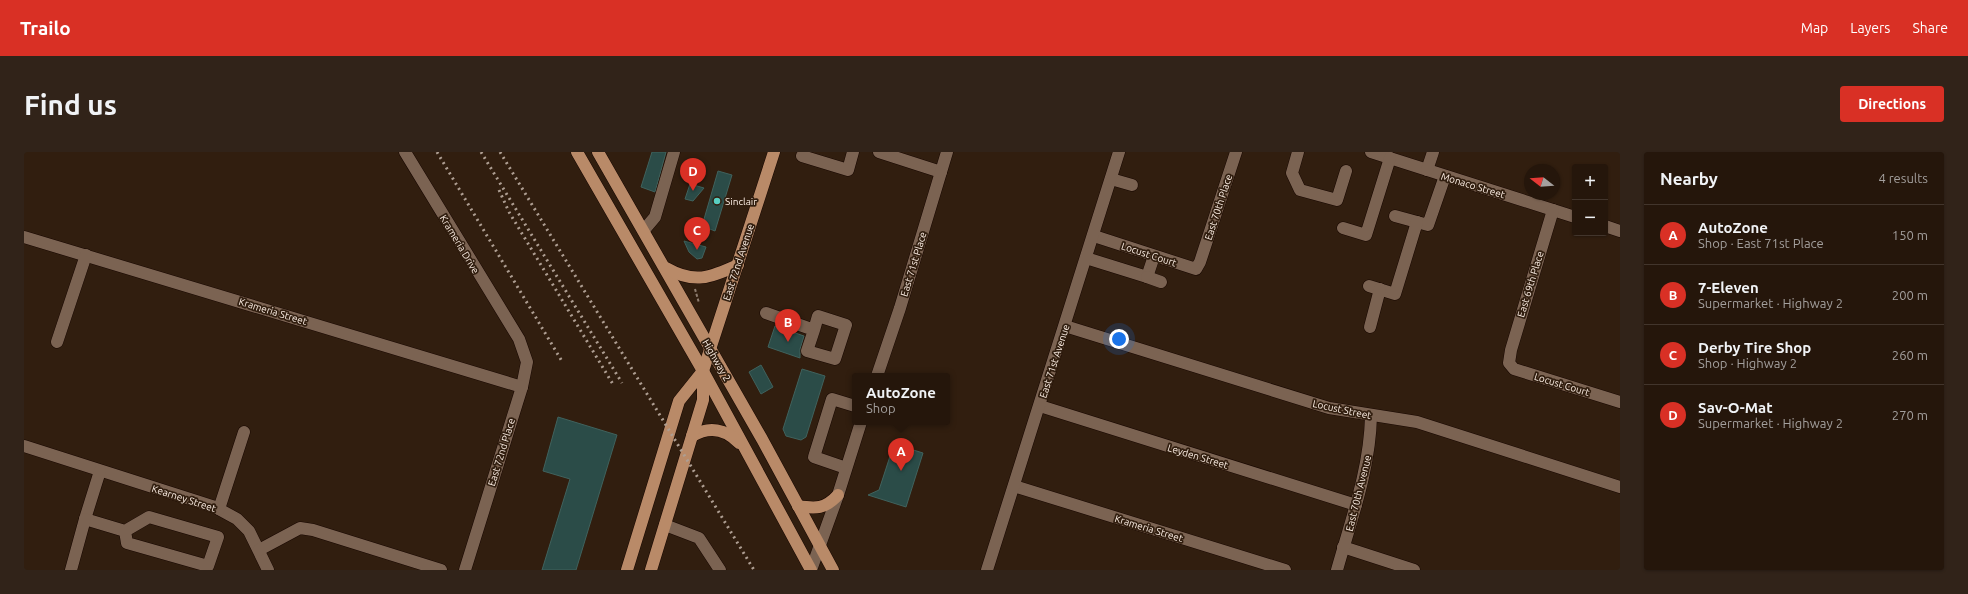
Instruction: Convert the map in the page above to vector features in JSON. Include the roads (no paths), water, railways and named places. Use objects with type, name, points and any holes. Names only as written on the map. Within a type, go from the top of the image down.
[{"type":"main road","name":"Highway 2","points":[[577,152],[703,371],[811,570]]},
{"type":"main road","name":"Highway 2","points":[[598,152],[644,230],[833,570]]},
{"type":"main road","name":"East 72nd Avenue","points":[[651,570],[684,455],[692,436],[703,400],[703,371],[774,152]]},
{"type":"main road","points":[[665,268],[679,275],[702,278],[720,273],[738,265]]},
{"type":"main road","name":"East 72nd Avenue","points":[[627,570],[679,401],[703,371]]},
{"type":"main road","points":[[692,436],[708,430],[722,432],[735,438],[748,453]]},
{"type":"main road","points":[[798,506],[816,508],[829,505],[838,495]]},
{"type":"street","name":"Krameria Drive","points":[[405,152],[516,335]]},
{"type":"street","points":[[644,230],[655,217],[674,152]]},
{"type":"street","points":[[802,156],[848,170],[853,152]]},
{"type":"street","points":[[880,152],[941,172]]},
{"type":"street","name":"East 71st Place","points":[[878,373],[900,308],[947,152]]},
{"type":"street","name":"East 71st Avenue","points":[[987,570],[1094,236],[1119,152]]},
{"type":"street","name":"East 70th Place","points":[[1200,262],[1236,152]]},
{"type":"street","points":[[1298,152],[1292,173],[1300,190],[1337,200],[1346,171]]},
{"type":"street","name":"Monaco Street","points":[[1371,152],[1572,216]]},
{"type":"street","points":[[1427,170],[1432,152]]},
{"type":"street","points":[[1343,228],[1366,235],[1390,158]]},
{"type":"street","points":[[1395,216],[1428,225],[1445,176]]},
{"type":"street","points":[[1111,180],[1132,186]]},
{"type":"street","name":"East 69th Place","points":[[1509,359],[1553,210]]},
{"type":"street","points":[[1370,327],[1374,288],[1395,294],[1417,222]]},
{"type":"street","points":[[1608,227],[1620,231]]},
{"type":"street","name":"Locust Court","points":[[1094,236],[1196,269],[1200,262]]},
{"type":"street","name":"Krameria Street","points":[[24,237],[522,387]]},
{"type":"street","points":[[57,342],[86,255]]},
{"type":"street","points":[[1147,277],[1154,256]]},
{"type":"street","points":[[1086,258],[1161,282]]},
{"type":"street","points":[[766,313],[814,330]]},
{"type":"street","name":"Locust Street","points":[[1065,326],[1329,408],[1372,416],[1398,418],[1432,426],[1620,487]]},
{"type":"street","name":"East 72nd Place","points":[[465,570],[522,387],[527,362],[516,335]]},
{"type":"street","name":"Locust Court","points":[[1509,359],[1514,369],[1620,402]]},
{"type":"street","points":[[846,468],[814,457],[832,399],[852,405]]},
{"type":"street","name":"Leyden Street","points":[[1040,406],[1356,506]]},
{"type":"street","name":"East 70th Avenue","points":[[1337,570],[1356,506],[1371,437],[1372,416]]},
{"type":"street","points":[[811,570],[838,495],[860,425]]},
{"type":"street","points":[[219,509],[244,432]]},
{"type":"street","name":"Kearney Street","points":[[24,446],[219,509],[237,519],[249,531],[268,570]]},
{"type":"street","points":[[71,570],[100,471]]},
{"type":"street","name":"Krameria Street","points":[[1014,486],[1285,570]]},
{"type":"street","points":[[148,517],[218,537],[208,566],[127,543],[125,532],[148,517]]},
{"type":"street","points":[[85,519],[125,532]]},
{"type":"street","points":[[665,525],[700,538],[720,570]]},
{"type":"street","points":[[259,550],[300,528],[313,530],[414,566],[441,570]]},
{"type":"street","points":[[1343,548],[1414,570]]},
{"type":"railway","points":[[437,152],[563,363]]},
{"type":"railway","points":[[481,152],[622,383]]},
{"type":"railway","points":[[500,152],[754,570]]},
{"type":"railway","points":[[499,190],[509,212],[614,386]]},
{"type":"place","name":"Sav-O-Mat","points":[[693,191]]},
{"type":"place","name":"Sinclair","points":[[717,201]]},
{"type":"place","name":"Derby Tire Shop","points":[[697,250]]},
{"type":"place","name":"7-Eleven","points":[[788,342]]},
{"type":"place","name":"AutoZone","points":[[901,471]]}]
